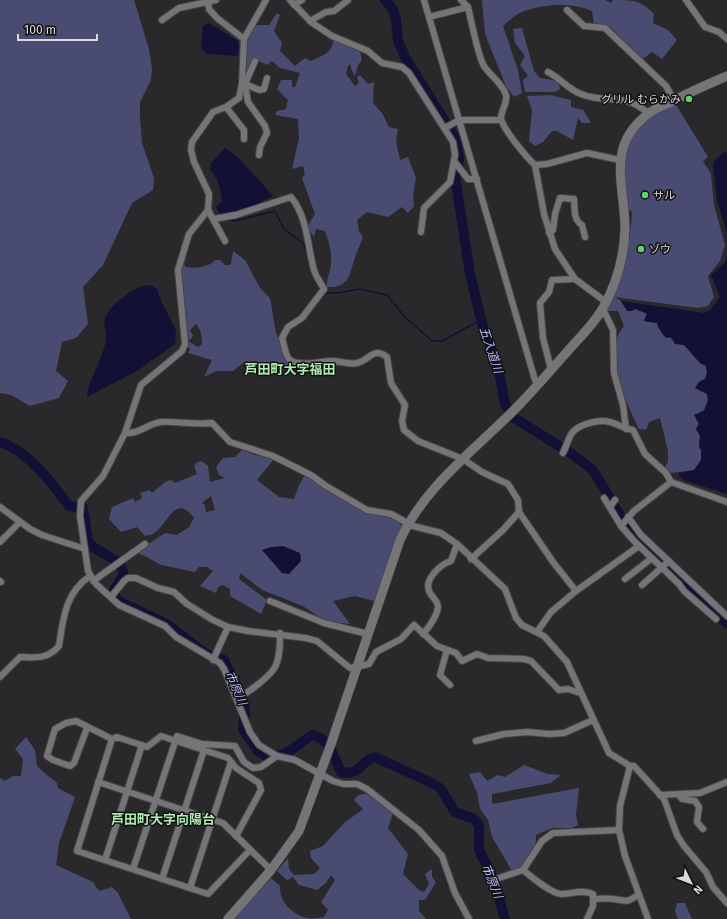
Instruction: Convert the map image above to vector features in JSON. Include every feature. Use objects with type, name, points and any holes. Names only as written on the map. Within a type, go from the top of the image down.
[{"type":"street","points":[[162,20],[179,8],[216,0]]},
{"type":"street","points":[[259,154],[260,147],[267,133],[265,126],[248,102],[244,84],[244,39],[265,0]]},
{"type":"street","points":[[292,2],[302,0]]},
{"type":"street","points":[[424,0],[535,380],[539,383]]},
{"type":"street","points":[[461,0],[468,7],[483,65],[502,86],[506,95],[507,100],[502,109],[501,120],[524,156],[535,165],[549,233],[555,249],[575,278],[604,306],[613,330],[614,373],[623,406],[626,429]]},
{"type":"street","points":[[686,0],[705,27],[719,32],[727,39]]},
{"type":"street","points":[[208,1],[209,9],[217,18],[244,39]]},
{"type":"street","points":[[310,21],[326,12],[334,11],[346,1]]},
{"type":"street","points":[[292,2],[310,21],[332,36],[368,51],[382,63],[402,67],[409,73],[453,142],[454,158],[450,182],[424,208],[421,232]]},
{"type":"street","points":[[429,17],[468,7]]},
{"type":"street","points":[[567,10],[584,26],[605,28],[666,86],[674,100]]},
{"type":"street","points":[[255,61],[239,98],[226,107],[213,112],[192,142],[191,150],[194,162],[209,194],[208,210],[189,234],[178,270],[185,344],[182,351],[141,385],[125,433],[103,476],[81,501],[80,505],[85,549],[92,578],[119,605],[164,626],[176,637],[220,663],[224,669],[250,732],[259,745],[277,756],[295,760],[320,775],[343,784],[357,784],[419,830],[442,856],[455,892],[470,919]]},
{"type":"street","points":[[548,72],[581,94],[632,101],[648,113]]},
{"type":"street","points":[[228,919],[271,870],[296,837],[330,747],[400,540],[407,524],[425,498],[507,417],[539,383],[604,306],[619,273],[623,254],[625,221],[620,160],[623,147],[630,132],[648,113],[727,76]]},
{"type":"street","points":[[244,84],[259,90],[264,89],[267,78]]},
{"type":"street","points":[[226,107],[244,130],[244,139]]},
{"type":"street","points":[[445,128],[451,123],[459,120],[501,120]]},
{"type":"street","points":[[535,165],[547,164],[587,153],[620,160]]},
{"type":"street","points":[[454,158],[463,156]]},
{"type":"street","points":[[454,158],[468,179],[477,179]]},
{"type":"street","points":[[214,219],[236,215],[291,197],[299,207],[306,227],[314,271],[324,289],[302,318],[288,327],[282,338],[289,358],[293,362],[309,364],[332,361],[355,364],[362,362],[374,353],[382,353],[387,357],[390,382],[405,405],[402,421],[404,430],[418,441],[463,459],[482,472],[508,484],[518,500],[519,512],[553,562],[576,591]]},
{"type":"street","points":[[549,233],[553,230],[555,214],[560,198],[574,199],[575,214],[578,223],[582,225],[584,237]]},
{"type":"street","points":[[208,210],[225,241]]},
{"type":"street","points":[[551,369],[543,338],[540,303],[549,292],[552,280],[575,278]]},
{"type":"street","points":[[562,453],[572,433],[588,423],[608,421],[626,429],[633,430],[645,454],[666,473],[671,482],[727,502]]},
{"type":"street","points":[[125,433],[131,434],[161,422],[186,424],[212,423],[224,438],[230,442],[273,456],[311,475],[326,486],[367,510],[391,514],[407,524],[441,533],[457,544],[471,559],[505,589],[516,618],[522,625],[544,636],[567,662],[609,753],[630,766],[634,766],[664,799],[677,835],[684,846],[706,872],[714,887],[727,903]]},
{"type":"street","points":[[621,526],[628,517],[671,482]]},
{"type":"street","points":[[604,498],[621,526],[637,544],[663,568],[684,591],[716,619]]},
{"type":"street","points":[[610,507],[616,500]]},
{"type":"street","points":[[0,507],[20,522],[42,535],[85,549]]},
{"type":"street","points":[[471,559],[503,530],[519,512]]},
{"type":"street","points":[[628,517],[641,535],[727,616]]},
{"type":"street","points":[[0,542],[20,522]]},
{"type":"street","points":[[537,632],[551,612],[637,544],[641,535]]},
{"type":"street","points":[[0,677],[20,657],[37,658],[48,656],[59,646],[65,609],[79,583],[92,578],[145,544]]},
{"type":"street","points":[[423,634],[431,625],[438,606],[428,587],[430,581],[444,563],[451,561],[457,544]]},
{"type":"street","points":[[625,579],[652,558]]},
{"type":"street","points":[[642,585],[670,562]]},
{"type":"street","points":[[111,597],[124,581],[128,578],[136,578],[158,588],[174,592],[187,604],[213,620],[228,627],[306,638],[317,641],[350,668],[370,664],[376,652],[401,639],[414,625],[437,646],[456,653],[462,661],[476,654],[488,658],[524,659],[530,661],[559,690],[568,689],[580,693]]},
{"type":"street","points":[[270,601],[324,623],[368,634]]},
{"type":"street","points":[[213,660],[228,627]]},
{"type":"street","points":[[237,699],[250,692],[275,668],[280,646],[280,634]]},
{"type":"street","points":[[447,650],[440,675],[450,685]]},
{"type":"street","points":[[476,741],[504,734],[527,732],[549,734],[564,733],[593,720]]},
{"type":"street","points":[[87,728],[74,763],[70,766],[52,760],[47,756],[55,729],[66,723],[76,721],[87,728],[112,739],[116,738],[147,747],[161,736],[228,758],[236,768],[259,783],[261,790],[236,836]]},
{"type":"street","points":[[133,869],[177,736],[202,744],[235,746],[244,762],[253,768],[261,767],[277,756]]},
{"type":"street","points":[[112,739],[77,851],[208,894],[250,850]]},
{"type":"street","points":[[105,860],[142,745]]},
{"type":"street","points":[[162,879],[204,750]]},
{"type":"street","points":[[190,888],[231,762]]},
{"type":"street","points":[[630,766],[620,806],[619,830],[625,856],[648,919]]},
{"type":"street","points":[[98,782],[223,823],[271,870]]},
{"type":"street","points":[[660,795],[700,793],[727,782]]},
{"type":"street","points":[[679,795],[682,799],[695,801],[699,807],[697,822],[702,829]]},
{"type":"street","points":[[496,879],[523,870],[542,841],[553,833],[619,830]]},
{"type":"street","points":[[523,870],[541,884],[559,894],[588,892],[593,894],[594,899],[591,914],[588,919]]},
{"type":"street","points":[[594,899],[615,899],[622,902],[628,901],[638,895]]},
{"type":"shaded area","points":[[0,0],[134,0],[149,49],[152,69],[151,80],[140,102],[140,117],[142,143],[154,178],[153,190],[132,203],[103,265],[83,287],[88,324],[76,338],[62,342],[56,371],[68,381],[59,398],[30,406],[11,395],[0,393]]},
{"type":"shaded area","points":[[482,0],[605,0],[611,3],[613,0],[626,0],[641,3],[654,14],[653,23],[668,30],[677,40],[662,59],[652,52],[643,59],[610,27],[594,24],[592,11],[575,6],[558,5],[524,11],[503,26],[518,70],[522,93],[514,97],[506,86],[485,34]]},
{"type":"shaded area","points":[[277,13],[280,15],[274,31],[282,43],[280,51],[295,66],[305,58],[311,61],[327,53],[332,47],[334,37],[359,48],[362,60],[358,65],[355,76],[350,64],[346,74],[355,86],[359,83],[357,77],[360,75],[368,84],[374,82],[373,103],[382,113],[389,127],[398,129],[396,141],[400,160],[408,157],[416,178],[413,195],[414,206],[408,213],[402,207],[388,217],[367,212],[357,220],[359,231],[363,237],[348,278],[341,285],[335,287],[327,287],[331,256],[325,231],[316,229],[314,237],[307,227],[315,214],[302,178],[305,174],[303,166],[292,169],[299,138],[298,119],[275,115],[277,111],[286,109],[288,100],[277,89],[281,80],[292,80],[292,87],[295,87],[300,73],[280,68],[272,61],[267,65],[253,58],[246,76],[247,34],[252,25],[269,25]]},
{"type":"shaded area","points":[[209,23],[238,41],[239,49],[237,56],[207,54],[201,48],[203,26]]},
{"type":"shaded area","points":[[522,28],[534,71],[540,78],[558,81],[560,89],[555,92],[525,92],[523,80],[528,76],[520,65],[525,56],[515,43],[513,29]]},
{"type":"shaded area","points":[[550,95],[571,100],[571,107],[583,110],[591,123],[582,123],[578,118],[573,140],[557,131],[552,131],[543,142],[535,146],[529,141],[532,110],[527,96]]},
{"type":"shaded area","points":[[675,103],[708,157],[703,161],[711,174],[714,205],[725,245],[720,261],[708,276],[714,297],[708,306],[698,308],[614,297],[621,301],[627,311],[635,309],[647,314],[644,321],[657,323],[658,328],[674,341],[684,345],[700,363],[706,366],[707,373],[705,379],[699,382],[695,388],[707,394],[708,400],[696,429],[700,435],[699,447],[701,450],[701,460],[694,470],[671,473],[664,468],[668,462],[668,451],[660,418],[649,422],[646,430],[639,429],[628,405],[618,377],[615,349],[618,337],[624,326],[618,311],[606,311],[621,275],[631,225],[632,212],[629,210],[625,185],[628,149],[632,138],[639,128],[649,119]]},
{"type":"shaded area","points":[[225,148],[238,157],[273,196],[263,201],[259,205],[220,216],[216,206],[222,202],[220,189],[210,170],[211,163]]},
{"type":"shaded area","points":[[725,151],[727,153],[727,234],[717,200],[713,165],[714,161]]},
{"type":"shaded area","points":[[233,251],[245,260],[260,288],[270,298],[276,333],[290,363],[287,369],[267,373],[262,366],[243,363],[233,371],[216,371],[204,377],[212,360],[188,353],[190,349],[186,347],[188,341],[198,347],[202,344],[202,341],[200,331],[196,324],[190,330],[193,336],[190,340],[188,338],[181,298],[183,258],[186,259],[184,264],[186,267],[190,268],[206,266],[215,260],[220,260],[225,265],[229,265],[231,264]]},
{"type":"shaded area","points":[[727,256],[727,494],[683,480],[678,473],[694,470],[701,460],[701,450],[699,447],[700,436],[696,429],[699,424],[694,415],[705,410],[708,400],[707,394],[695,388],[699,382],[705,379],[707,373],[706,366],[700,363],[684,345],[675,344],[671,337],[666,338],[661,332],[657,323],[644,321],[647,313],[635,309],[632,311],[627,311],[621,301],[704,313],[710,310],[720,297],[711,275],[725,262]]},
{"type":"shaded area","points":[[147,285],[153,286],[157,289],[162,303],[176,330],[175,344],[137,371],[87,397],[90,383],[105,345],[105,317],[110,309],[124,296]]},
{"type":"shaded area","points":[[242,450],[255,455],[274,459],[257,480],[279,497],[294,499],[299,485],[305,475],[343,499],[387,515],[403,526],[374,601],[355,596],[333,601],[350,624],[325,621],[303,606],[262,590],[240,573],[239,579],[267,600],[261,614],[230,596],[230,589],[223,585],[218,587],[216,593],[200,586],[213,571],[207,567],[199,567],[195,572],[161,565],[143,555],[135,553],[165,533],[177,535],[189,527],[194,518],[182,508],[177,509],[172,513],[153,534],[145,536],[137,527],[121,532],[109,519],[112,507],[133,498],[135,502],[142,498],[140,493],[150,490],[152,493],[165,482],[171,480],[175,483],[197,474],[194,466],[197,462],[202,461],[208,466],[210,482],[225,478],[219,475],[216,467],[223,458],[235,457]],"holes":[[[211,496],[215,510],[206,512],[205,505],[202,503]]]},
{"type":"shaded area","points":[[283,546],[300,553],[301,561],[289,574],[282,573],[262,550],[271,547]]},
{"type":"shaded area","points":[[26,737],[35,750],[37,766],[57,783],[58,788],[75,797],[59,843],[56,865],[93,882],[99,891],[112,887],[118,893],[131,919],[0,919],[0,778],[5,781],[13,776],[21,776],[23,759],[15,749]]},
{"type":"shaded area","points":[[524,765],[548,774],[561,775],[551,783],[492,794],[492,804],[579,788],[576,815],[578,825],[572,828],[552,828],[536,835],[535,847],[530,857],[522,865],[512,871],[492,837],[488,820],[480,809],[477,793],[469,774],[480,772],[487,781],[498,775],[505,777]]},
{"type":"shaded area","points":[[369,793],[393,813],[388,828],[408,854],[403,874],[420,891],[424,892],[429,884],[425,874],[432,869],[432,877],[436,882],[425,900],[419,900],[419,911],[426,919],[232,919],[271,878],[280,886],[280,892],[284,902],[296,914],[307,918],[324,917],[328,910],[321,902],[335,880],[331,875],[326,883],[317,890],[299,885],[293,877],[287,880],[277,871],[288,858],[289,869],[294,875],[314,874],[320,868],[311,858],[310,851],[323,846],[344,823],[363,809],[354,800],[358,795]]},
{"type":"shaded area","points":[[677,903],[685,903],[692,919],[678,919],[675,911]]},
{"type":"waterway","name":"五入道川","points":[[385,0],[392,8],[396,19],[398,41],[406,59],[457,141],[459,159],[455,176],[470,274],[483,327],[498,367],[505,404],[514,418],[569,452],[593,470],[628,529],[727,624]]},
{"type":"waterway","points":[[228,219],[234,221],[275,211],[284,229],[304,244],[308,258]]},
{"type":"waterway","points":[[316,281],[320,290]]},
{"type":"waterway","points":[[325,293],[338,293],[360,289],[387,295],[405,317],[432,341],[442,341],[481,320]]},
{"type":"waterway","name":"市原川","points":[[0,442],[10,446],[30,460],[47,478],[69,506],[83,508],[88,541],[93,547],[120,563],[124,575],[114,590],[116,600],[167,624],[206,654],[224,660],[243,701],[245,711],[243,729],[258,751],[269,757],[285,754],[312,735],[323,740],[331,749],[341,772],[352,772],[375,757],[434,784],[441,789],[455,812],[474,819],[479,825],[479,850],[494,880],[505,919]]},
{"type":"place","name":"グリル むらかみ","points":[[689,99]]},
{"type":"place","name":"サル","points":[[645,195]]},
{"type":"place","name":"ゾウ","points":[[641,249]]},
{"type":"district","name":"芦田町大字福田","points":[[290,369]]},
{"type":"district","name":"芦田町大字向陽台","points":[[163,819]]}]
